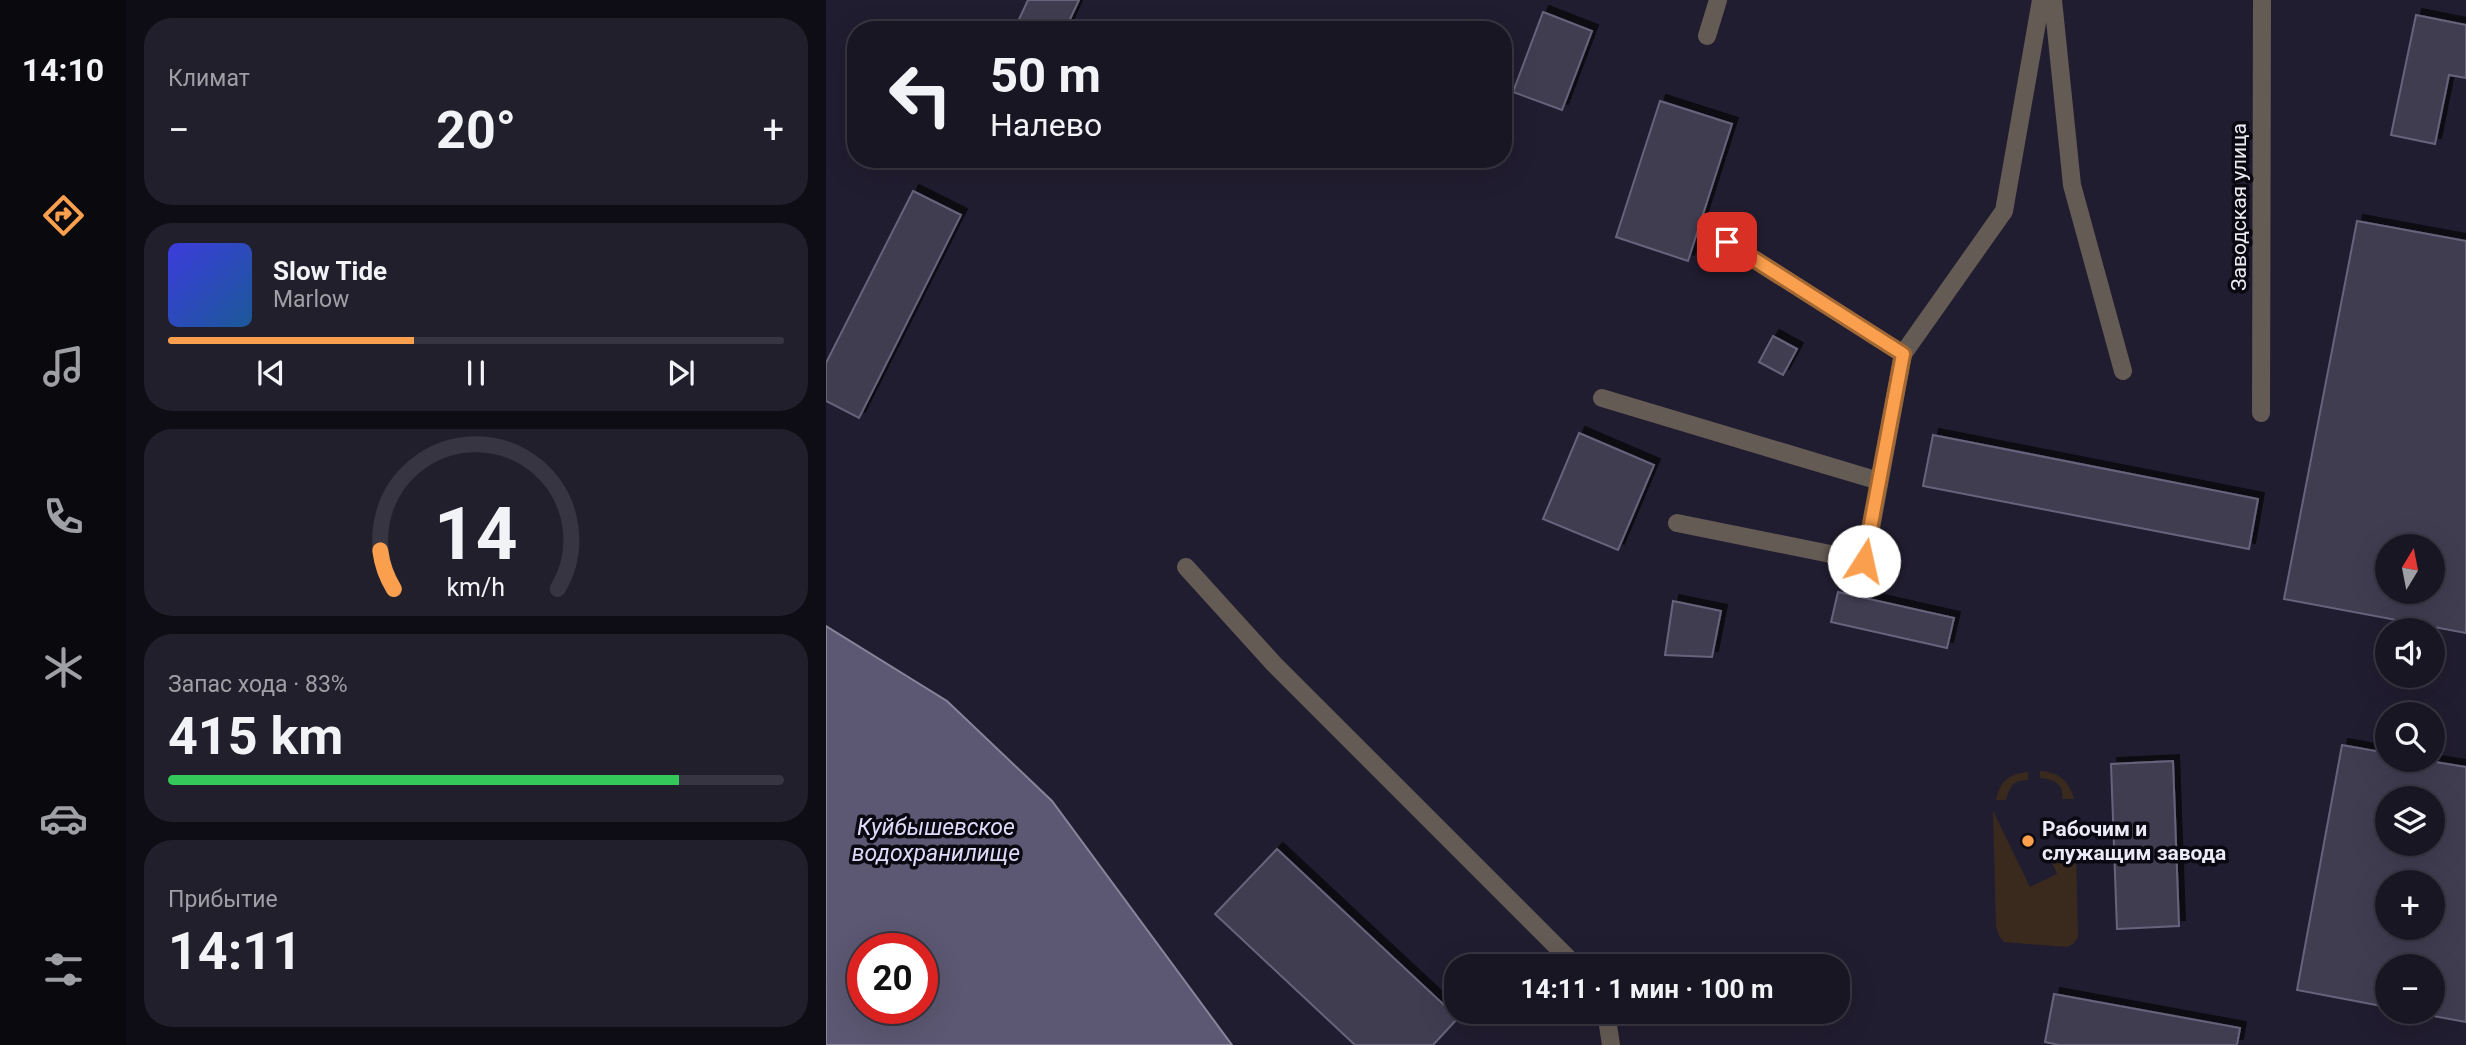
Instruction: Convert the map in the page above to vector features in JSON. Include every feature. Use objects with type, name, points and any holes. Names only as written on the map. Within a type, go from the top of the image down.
[{"type":"street","points":[[1707,36],[1718,0]]},
{"type":"street","points":[[1677,523],[1864,561],[1903,354],[2004,211],[2041,0]]},
{"type":"street","points":[[2053,0],[2072,185],[2123,371]]},
{"type":"street","name":"Заводская улица","points":[[2261,413],[2262,0]]},
{"type":"street","points":[[1727,242],[1903,354]]},
{"type":"street","points":[[1602,398],[1879,481]]},
{"type":"street","points":[[1186,568],[1274,664],[1564,954]]},
{"type":"street","points":[[1608,1024],[1611,1045]]},
{"type":"shaded area","points":[[2040,771],[2053,773],[2063,779],[2074,799],[2062,799],[2060,786],[2040,778]]},
{"type":"shaded area","points":[[2028,772],[2028,780],[2013,785],[2006,800],[1996,800],[2006,780]]},
{"type":"shaded area","points":[[1993,811],[2030,887],[2057,874],[2047,852],[2076,851],[2078,937],[2073,944],[2067,947],[2004,942],[1999,936],[1996,926]]},
{"type":"water","name":"Куйбышевское водохранилище","points":[[826,626],[947,701],[1052,801],[1232,1045],[826,1045]]},
{"type":"building","points":[[1028,0],[1079,0],[1069,21],[1018,21]]},
{"type":"building","points":[[1543,12],[1592,31],[1562,110],[1513,92]]},
{"type":"building","points":[[2416,15],[2466,25],[2466,78],[2449,75],[2435,144],[2391,135]]},
{"type":"building","points":[[1660,101],[1732,124],[1688,261],[1616,237]]},
{"type":"building","points":[[913,191],[961,215],[859,418],[826,401],[826,363]]},
{"type":"building","points":[[2357,221],[2466,241],[2466,633],[2445,629],[2445,618],[2386,618],[2284,599]]},
{"type":"building","points":[[1773,336],[1797,349],[1783,375],[1759,362]]},
{"type":"building","points":[[1579,433],[1654,465],[1618,550],[1543,519]]},
{"type":"building","points":[[1933,435],[2258,499],[2249,549],[1923,486]]},
{"type":"building","points":[[1838,592],[1954,618],[1947,648],[1831,622]]},
{"type":"building","points":[[1673,601],[1721,611],[1712,657],[1665,655]]},
{"type":"building","points":[[2342,745],[2375,751],[2375,772],[2445,772],[2445,764],[2466,767],[2466,1022],[2445,1018],[2445,954],[2375,954],[2375,1005],[2297,990]]},
{"type":"building","points":[[2173,761],[2179,926],[2117,929],[2111,764]]},
{"type":"building","points":[[1277,849],[1444,1005],[1444,1024],[1452,1024],[1433,1045],[1355,1045],[1215,914]]},
{"type":"building","points":[[2054,994],[2240,1028],[2237,1045],[2059,1045],[2045,1042]]},
{"type":"place","name":"Рабочим и служащим завода","points":[[2028,841]]},
{"type":"route","points":[[1727,242],[1903,354],[1864,561]]}]
